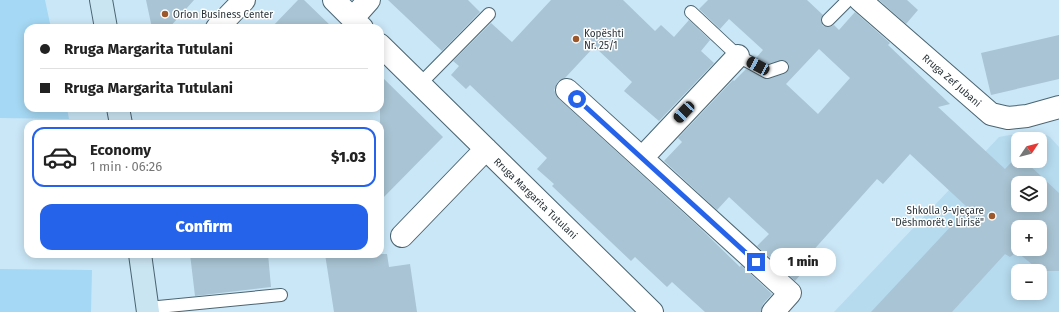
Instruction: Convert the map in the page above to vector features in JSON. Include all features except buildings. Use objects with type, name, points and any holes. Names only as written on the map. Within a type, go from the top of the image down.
[{"type":"street","points":[[102,0],[105,24]]},
{"type":"street","points":[[221,24],[244,0]]},
{"type":"street","points":[[334,0],[357,23],[370,0]]},
{"type":"street","name":"Rruga Zef Jubani","points":[[860,0],[991,114],[1008,118],[1028,116],[1059,107]]},
{"type":"street","name":"Rruga Margarita Tutulani","points":[[384,49],[652,312]]},
{"type":"street","points":[[642,158],[738,56]]},
{"type":"street","points":[[567,90],[790,292],[773,312]]},
{"type":"street","points":[[402,236],[486,149]]},
{"type":"street","points":[[141,258],[148,310]]},
{"type":"lane","points":[[828,20],[848,0]]},
{"type":"lane","points":[[691,12],[738,56],[767,72],[782,68]]},
{"type":"lane","points":[[420,84],[489,14]]},
{"type":"lane","points":[[148,310],[281,295]]},
{"type":"shaded area","points":[[0,0],[45,0],[50,24],[24,24],[24,112],[68,112],[69,119],[0,118]]},
{"type":"shaded area","name":"Shkolla 9-vjeçare \"Dëshmorët e Lirisë\"","points":[[1011,135],[1011,168],[1047,168],[1047,135],[1059,147],[1059,312],[834,312],[999,137]]},
{"type":"shaded area","points":[[0,269],[92,270],[91,312],[0,312]]},
{"type":"place","name":"Orion Business Center","points":[[165,14]]},
{"type":"place","name":"Kopështi Nr. 25/1","points":[[576,39]]},
{"type":"place","name":"Shkolla 9-vjeçare \"Dëshmorët e Lirisë\"","points":[[992,216]]},
{"type":"route","points":[[577,99],[756,262]]}]
